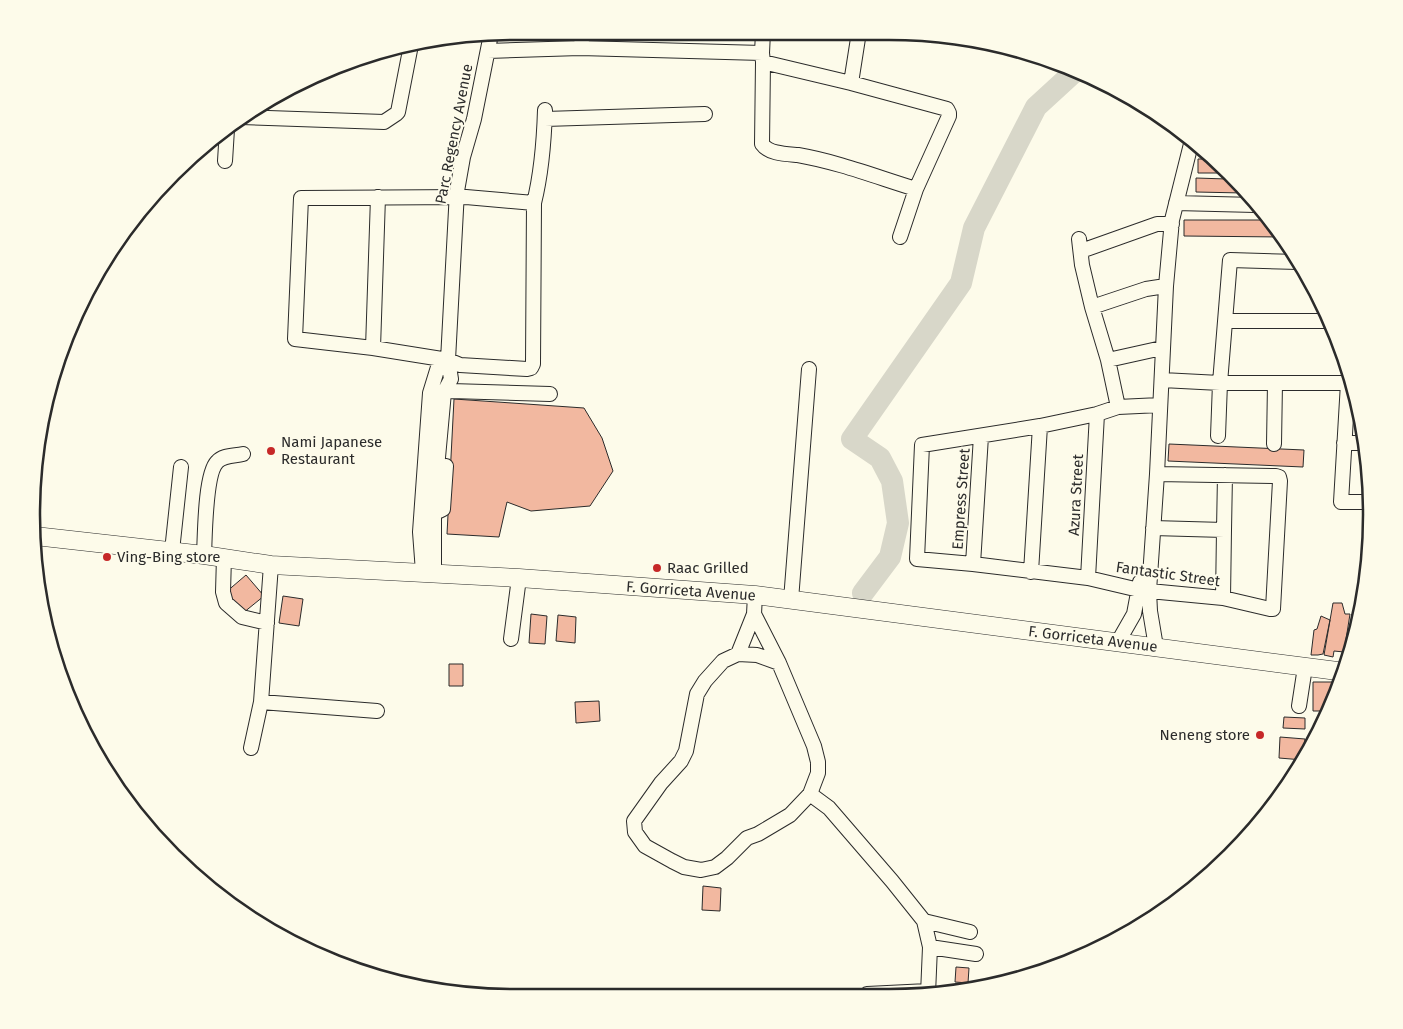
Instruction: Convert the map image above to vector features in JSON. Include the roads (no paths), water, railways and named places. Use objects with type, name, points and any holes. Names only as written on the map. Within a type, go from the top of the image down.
[{"type":"main road","name":"F. Gorriceta Avenue","points":[[41,537],[224,557],[271,565],[429,572],[755,595],[1337,671]]},
{"type":"street","points":[[580,48],[582,40]]},
{"type":"street","points":[[763,40],[762,144],[764,147],[772,151],[822,160],[916,189]]},
{"type":"street","points":[[851,83],[858,40]]},
{"type":"street","name":"Parc Regency Avenue","points":[[428,511],[439,512],[443,509],[445,497],[448,391],[451,379],[448,360],[455,208],[463,157],[474,119],[490,41]]},
{"type":"street","points":[[488,51],[580,48],[762,57],[946,109],[949,116],[916,189],[900,237]]},
{"type":"street","points":[[255,117],[384,122],[398,112],[407,52]]},
{"type":"street","points":[[534,203],[457,196],[301,198],[294,339],[372,348],[448,360],[460,365],[531,368],[533,364],[534,203],[543,157],[545,114],[705,114]]},
{"type":"street","points":[[225,161],[227,137]]},
{"type":"street","points":[[1156,647],[1150,611],[1144,590],[1159,348],[1161,250],[1171,223],[1190,149]]},
{"type":"street","points":[[372,348],[378,197]]},
{"type":"street","points":[[1176,203],[1247,205]]},
{"type":"street","points":[[1118,407],[1108,360],[1082,265],[1080,245],[1157,224],[1171,223]]},
{"type":"street","points":[[1118,642],[1134,614],[1144,590],[1153,528],[1157,474],[1156,405],[1162,380],[1159,348],[1171,223]]},
{"type":"street","points":[[1218,436],[1220,382],[1230,260],[1290,262]]},
{"type":"street","points":[[1092,307],[1146,289],[1159,287]]},
{"type":"street","points":[[1226,321],[1322,322]]},
{"type":"street","points":[[1108,360],[1159,348]]},
{"type":"street","points":[[429,572],[430,393],[438,367],[448,360]]},
{"type":"street","points":[[791,600],[809,369]]},
{"type":"street","points":[[1162,380],[1344,383]]},
{"type":"street","points":[[1274,444],[1275,383]]},
{"type":"street","points":[[430,393],[448,391],[550,394]]},
{"type":"street","points":[[1348,398],[1341,502],[1363,502]]},
{"type":"street","points":[[981,436],[1097,414],[1118,407],[1156,405]]},
{"type":"street","name":"Azura Street","points":[[1088,578],[1097,414]]},
{"type":"street","points":[[1031,572],[1040,426]]},
{"type":"street","name":"Fantastic Street","points":[[981,436],[922,445],[917,559],[1088,578],[1144,590],[1223,598],[1270,610],[1274,608],[1279,477],[1157,474]]},
{"type":"street","name":"Empress Street","points":[[972,564],[981,436]]},
{"type":"street","points":[[1344,443],[1357,443]]},
{"type":"street","points":[[204,555],[211,473],[215,463],[222,458],[242,454]]},
{"type":"street","points":[[172,551],[181,467]]},
{"type":"street","points":[[1223,598],[1225,475]]},
{"type":"street","points":[[1153,528],[1224,530]]},
{"type":"street","points":[[224,557],[222,592],[226,603],[242,618],[267,623]]},
{"type":"street","points":[[250,748],[261,702],[271,565]]},
{"type":"street","points":[[510,639],[519,578]]},
{"type":"street","points":[[738,654],[754,614],[755,595]]},
{"type":"street","points":[[754,614],[779,663],[814,746],[818,762],[818,773],[810,794],[790,815],[758,834],[747,838],[715,867],[700,870],[684,867],[645,846],[635,832],[634,821],[686,752],[697,694],[705,681],[720,664],[738,654],[757,655],[779,663]]},
{"type":"street","points":[[1299,706],[1305,667]]},
{"type":"street","points":[[261,702],[377,710]]},
{"type":"street","points":[[810,794],[828,808],[892,881],[924,921],[930,947],[928,987]]},
{"type":"street","points":[[924,921],[970,932]]},
{"type":"street","points":[[930,947],[976,954]]},
{"type":"waterway","points":[[863,593],[890,557],[898,523],[892,481],[880,458],[852,439],[961,283],[974,228],[1036,107],[1070,76]]},
{"type":"place","name":"Nami Japanese Restaurant","points":[[271,451]]},
{"type":"place","name":"Ving-Bing store","points":[[107,557]]},
{"type":"place","name":"Raac Grilled","points":[[657,568]]},
{"type":"place","name":"Neneng store","points":[[1260,735]]}]
